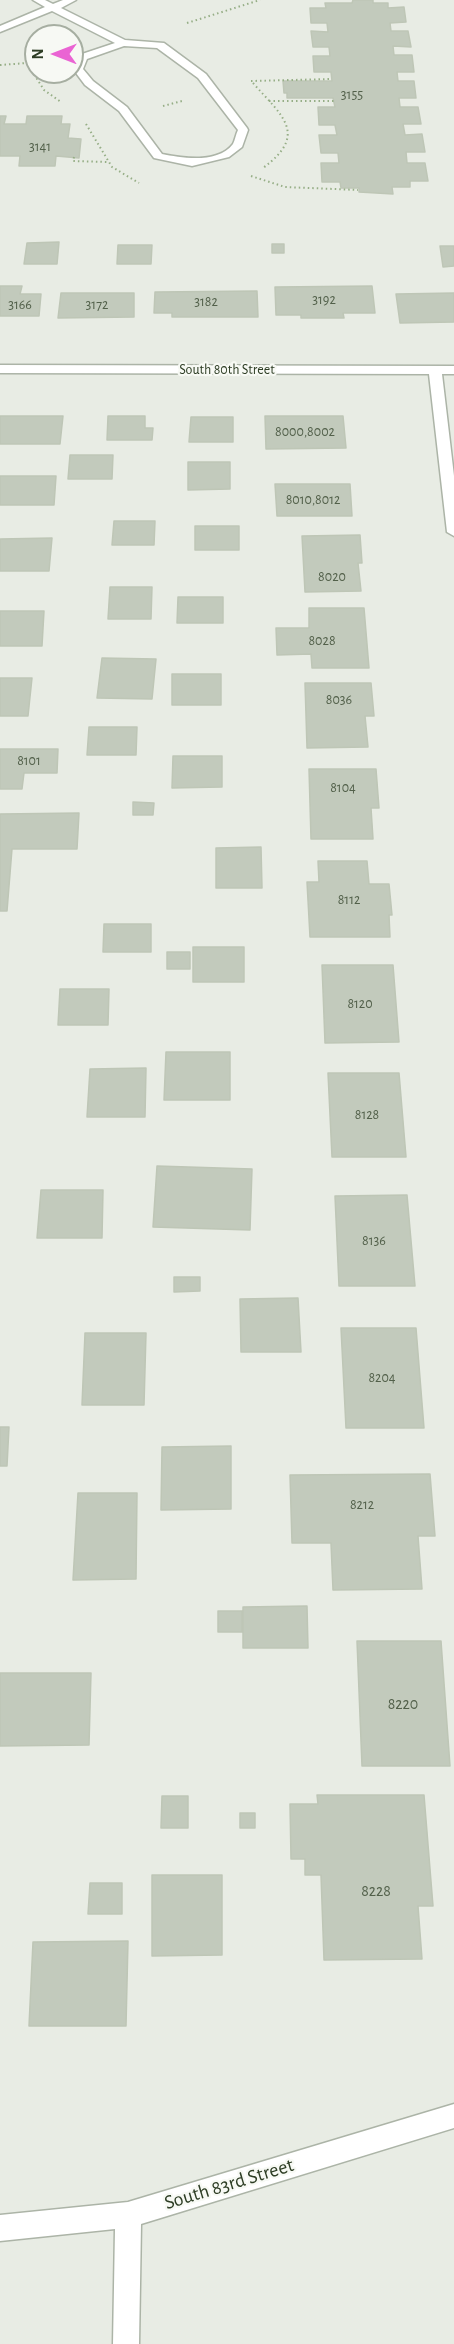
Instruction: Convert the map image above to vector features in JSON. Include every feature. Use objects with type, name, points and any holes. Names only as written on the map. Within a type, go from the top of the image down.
[{"type":"street","points":[[38,0],[123,43],[160,45],[202,76],[243,130],[238,145],[225,155],[192,163],[158,156],[123,109],[89,83],[78,69],[83,57],[123,43]]},
{"type":"street","points":[[0,29],[71,0]]},
{"type":"street","name":"South 80th Street","points":[[0,369],[454,370]]},
{"type":"street","points":[[435,370],[454,532]]},
{"type":"street","name":"South 83rd Street","points":[[0,2228],[128,2215],[454,2116]]},
{"type":"street","points":[[126,2344],[128,2215]]},
{"type":"path","points":[[186,23],[260,0]]},
{"type":"path","points":[[0,65],[24,63]]},
{"type":"path","points":[[332,79],[250,81],[269,101],[290,132],[290,143],[280,155],[250,175],[285,187],[358,190]]},
{"type":"path","points":[[40,84],[56,100],[68,105]]},
{"type":"path","points":[[269,101],[333,100]]},
{"type":"path","points":[[82,120],[107,162],[122,176],[147,184]]},
{"type":"path","points":[[74,157],[73,161],[107,162]]},
{"type":"building","points":[[353,0],[388,3],[388,8],[404,7],[406,22],[390,23],[391,31],[408,31],[411,47],[393,46],[394,55],[412,55],[414,72],[397,72],[398,81],[414,81],[416,98],[399,98],[400,107],[418,107],[421,124],[403,124],[405,135],[422,134],[425,152],[406,152],[407,163],[425,163],[428,181],[410,181],[410,187],[392,187],[393,194],[359,192],[359,188],[341,188],[340,182],[322,182],[321,163],[339,163],[338,153],[321,153],[319,135],[337,135],[335,125],[319,125],[318,107],[335,107],[333,98],[287,98],[287,93],[284,93],[283,81],[332,81],[331,72],[314,72],[313,56],[330,56],[329,47],[313,47],[311,31],[328,32],[327,23],[311,23],[310,8],[326,8],[325,3],[352,3]]},
{"type":"building","points":[[0,116],[6,116],[4,124],[26,124],[27,116],[62,116],[61,124],[70,124],[68,138],[81,139],[79,158],[56,156],[55,166],[19,166],[20,156],[0,156]]},
{"type":"building","points":[[59,242],[57,264],[24,264],[27,243]]},
{"type":"building","points":[[272,244],[284,244],[284,253],[272,253]]},
{"type":"building","points":[[118,245],[152,245],[151,264],[117,264]]},
{"type":"building","points":[[440,246],[454,246],[454,266],[443,267]]},
{"type":"building","points":[[0,286],[22,286],[20,294],[41,294],[39,316],[0,316]]},
{"type":"building","points":[[372,286],[375,313],[343,313],[344,318],[301,318],[301,315],[276,315],[275,287]]},
{"type":"building","points":[[257,291],[258,317],[172,317],[172,313],[154,313],[155,292]]},
{"type":"building","points":[[61,293],[134,293],[134,317],[58,318]]},
{"type":"building","points":[[454,293],[454,322],[400,323],[396,294]]},
{"type":"building","points":[[0,416],[63,416],[60,444],[0,444]]},
{"type":"building","points":[[108,416],[145,416],[145,428],[153,428],[152,440],[107,440]]},
{"type":"building","points":[[265,416],[343,416],[346,448],[266,449]]},
{"type":"building","points":[[191,417],[233,417],[233,442],[189,442]]},
{"type":"building","points":[[70,455],[113,455],[112,479],[68,479]]},
{"type":"building","points":[[188,462],[230,462],[230,489],[188,490]]},
{"type":"building","points":[[0,476],[56,476],[54,505],[0,505]]},
{"type":"building","points":[[275,484],[350,484],[352,516],[277,516]]},
{"type":"building","points":[[114,521],[155,521],[154,545],[112,545]]},
{"type":"building","points":[[195,526],[239,526],[239,550],[195,550]]},
{"type":"building","points":[[360,535],[362,563],[358,563],[361,591],[305,592],[302,536]]},
{"type":"building","points":[[52,538],[49,571],[0,571],[0,539]]},
{"type":"building","points":[[110,587],[152,587],[151,619],[108,619]]},
{"type":"building","points":[[178,597],[223,597],[223,623],[177,623]]},
{"type":"building","points":[[309,608],[364,608],[369,668],[312,668],[311,654],[277,655],[276,628],[309,628]]},
{"type":"building","points":[[0,611],[44,611],[42,646],[0,646]]},
{"type":"building","points":[[102,658],[156,659],[152,699],[97,698]]},
{"type":"building","points":[[172,674],[221,674],[221,705],[172,705]]},
{"type":"building","points":[[0,678],[32,678],[28,716],[0,716]]},
{"type":"building","points":[[305,683],[371,683],[374,716],[365,716],[368,747],[307,748]]},
{"type":"building","points":[[89,727],[137,727],[136,755],[87,755]]},
{"type":"building","points":[[0,749],[58,749],[57,773],[24,773],[22,789],[0,789]]},
{"type":"building","points":[[173,756],[222,756],[222,787],[172,788]]},
{"type":"building","points":[[309,769],[376,769],[379,808],[371,808],[373,839],[311,839]]},
{"type":"building","points":[[133,802],[154,803],[153,815],[133,815]]},
{"type":"building","points":[[79,813],[77,849],[12,849],[7,911],[0,911],[0,814]]},
{"type":"building","points":[[261,847],[262,888],[216,888],[216,848]]},
{"type":"building","points":[[318,861],[367,861],[369,884],[389,884],[392,915],[389,915],[390,937],[310,937],[307,882],[319,882]]},
{"type":"building","points":[[104,924],[151,924],[151,952],[103,952]]},
{"type":"building","points":[[193,947],[244,947],[244,982],[193,982]]},
{"type":"building","points":[[167,952],[190,952],[190,969],[167,969]]},
{"type":"building","points":[[322,965],[393,965],[399,1042],[325,1043]]},
{"type":"building","points":[[60,989],[109,989],[108,1025],[58,1025]]},
{"type":"building","points":[[166,1052],[230,1052],[230,1100],[164,1100]]},
{"type":"building","points":[[146,1068],[145,1117],[87,1117],[90,1069]]},
{"type":"building","points":[[328,1073],[399,1073],[406,1157],[332,1157]]},
{"type":"building","points":[[157,1166],[252,1169],[250,1230],[153,1227]]},
{"type":"building","points":[[41,1190],[103,1190],[102,1238],[37,1238]]},
{"type":"building","points":[[407,1195],[415,1286],[339,1286],[335,1196]]},
{"type":"building","points":[[174,1277],[200,1277],[200,1291],[174,1292]]},
{"type":"building","points":[[298,1298],[301,1352],[241,1352],[240,1299]]},
{"type":"building","points":[[341,1328],[416,1328],[424,1428],[346,1428]]},
{"type":"building","points":[[85,1333],[146,1333],[144,1405],[82,1405]]},
{"type":"building","points":[[0,1427],[9,1427],[7,1466],[0,1466]]},
{"type":"building","points":[[231,1446],[231,1509],[161,1510],[162,1447]]},
{"type":"building","points":[[430,1474],[435,1536],[418,1536],[422,1589],[333,1590],[331,1543],[292,1543],[290,1475]]},
{"type":"building","points":[[78,1493],[137,1493],[136,1579],[73,1580]]},
{"type":"building","points":[[307,1606],[308,1648],[243,1648],[243,1607]]},
{"type":"building","points":[[218,1611],[242,1611],[242,1632],[218,1632]]},
{"type":"building","points":[[357,1641],[441,1641],[450,1766],[362,1766]]},
{"type":"building","points":[[0,1673],[91,1673],[89,1745],[0,1746]]},
{"type":"building","points":[[317,1795],[424,1795],[433,1906],[418,1906],[422,1959],[324,1960],[321,1875],[305,1875],[305,1859],[291,1859],[290,1804],[318,1804]]},
{"type":"building","points":[[162,1796],[188,1796],[188,1828],[161,1828]]},
{"type":"building","points":[[240,1813],[255,1813],[255,1828],[240,1828]]},
{"type":"building","points":[[152,1875],[222,1875],[222,1955],[152,1956]]},
{"type":"building","points":[[90,1883],[122,1883],[122,1914],[88,1914]]},
{"type":"building","points":[[128,1941],[126,2026],[29,2026],[33,1942]]}]
